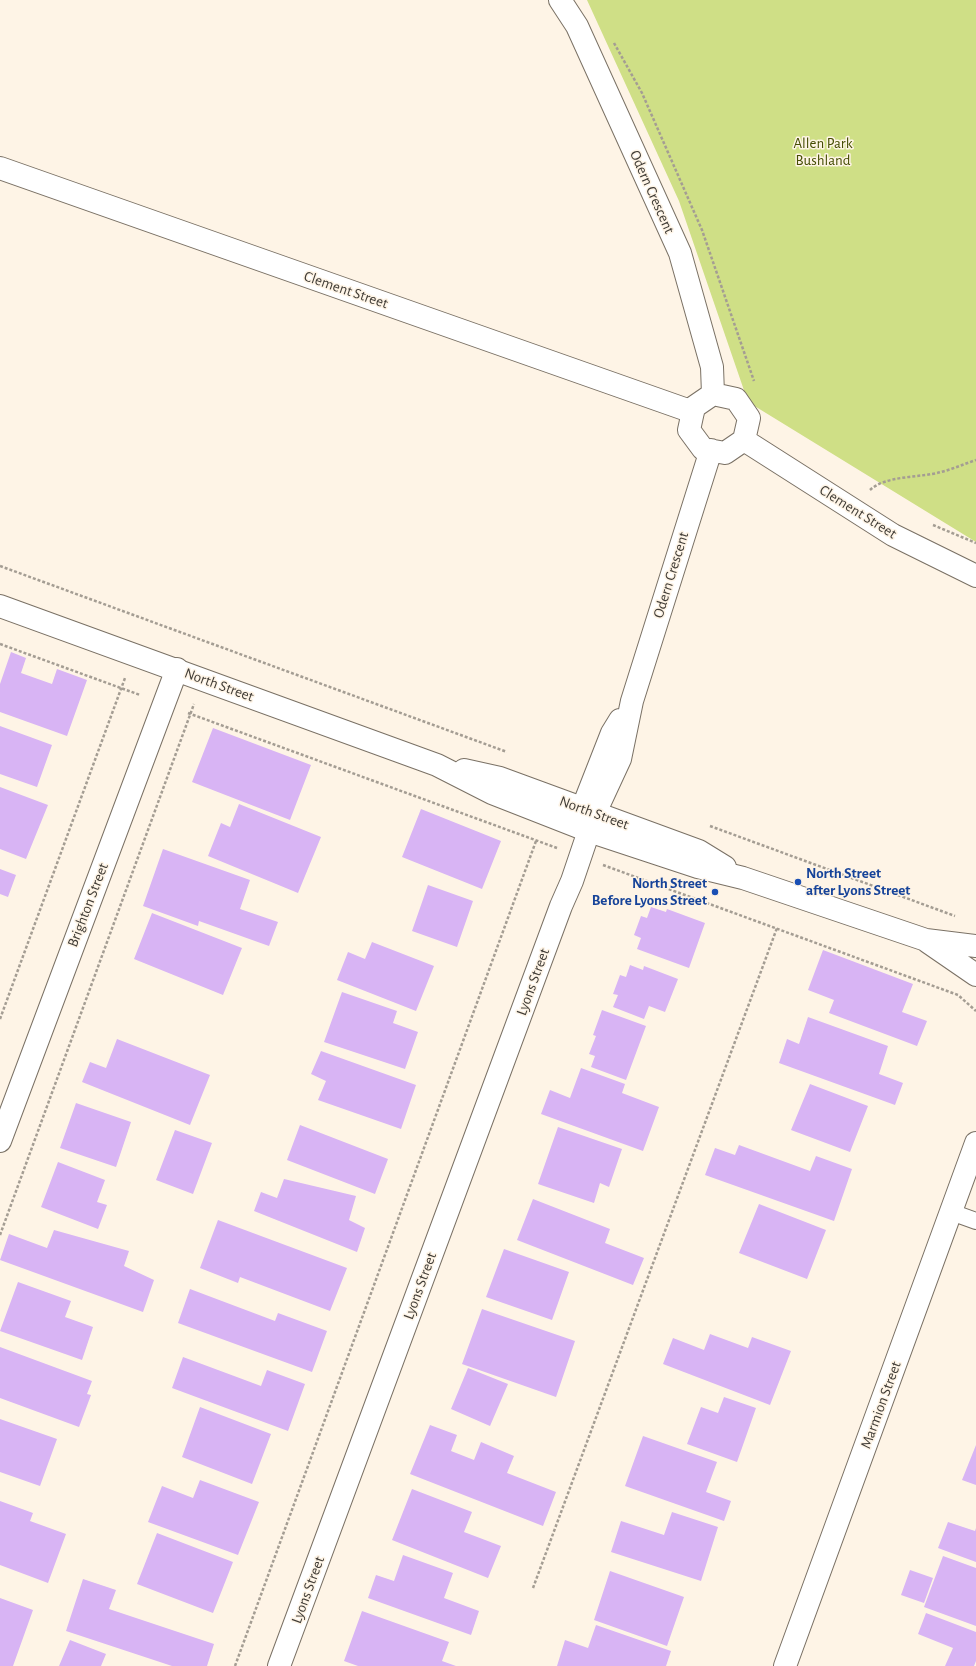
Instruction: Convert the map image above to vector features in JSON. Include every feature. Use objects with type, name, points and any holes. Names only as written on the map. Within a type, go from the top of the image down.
[{"type":"street","name":"Odern Crescent","points":[[560,0],[576,26],[680,253],[712,367],[713,394]]},
{"type":"street","name":"Clement Street","points":[[0,168],[693,412]]},
{"type":"street","points":[[713,394],[736,398],[749,418],[744,440],[725,453],[702,449],[689,430],[693,412],[694,407],[713,394]]},
{"type":"street","name":"Clement Street","points":[[744,440],[893,535],[976,576]]},
{"type":"street","name":"Odern Crescent","points":[[585,820],[612,733],[632,700],[711,450]]},
{"type":"street","name":"North Street","points":[[0,606],[438,765],[500,778],[585,820],[699,851],[743,878],[926,940],[976,946]]},
{"type":"street","name":"Brighton Street","points":[[0,1141],[177,669]]},
{"type":"street","name":"Lyons Street","points":[[279,1666],[561,906],[574,854],[585,820]]},
{"type":"street","name":"North Street","points":[[926,940],[976,975]]},
{"type":"street","name":"Marmion Street","points":[[785,1666],[976,1143]]},
{"type":"lane","points":[[951,1212],[976,1221]]},
{"type":"path","points":[[866,493],[875,485],[893,480],[941,473],[976,460]]},
{"type":"path","points":[[0,566],[510,753]]},
{"type":"path","points":[[0,644],[777,928],[958,996],[976,1010]]},
{"type":"path","points":[[0,1019],[134,654]]},
{"type":"path","points":[[0,1235],[203,679]]},
{"type":"path","points":[[704,824],[958,917]]},
{"type":"path","points":[[235,1666],[536,841]]},
{"type":"path","points":[[534,1588],[777,928]]},
{"type":"green space","name":"Allen Park Bushland","points":[[587,0],[976,0],[976,542],[748,402],[679,201]]},
{"type":"building","points":[[11,652],[26,658],[21,673],[52,684],[57,669],[87,680],[67,736],[0,712],[0,684]]},
{"type":"building","points":[[0,726],[52,745],[37,787],[0,774]]},
{"type":"building","points":[[213,728],[311,765],[290,820],[192,782]]},
{"type":"building","points":[[0,787],[48,805],[26,859],[0,849]]},
{"type":"building","points":[[239,804],[321,837],[298,893],[208,856],[221,823],[230,827]]},
{"type":"building","points":[[421,809],[501,841],[482,889],[402,857]]},
{"type":"building","points":[[163,849],[250,880],[240,909],[278,922],[269,946],[199,921],[198,926],[143,906]]},
{"type":"building","points":[[0,869],[16,875],[8,897],[0,894]]},
{"type":"building","points":[[428,885],[473,901],[457,947],[412,931]]},
{"type":"building","points":[[651,907],[666,912],[667,909],[705,923],[689,968],[637,949],[641,938],[634,935],[641,916],[647,918]]},
{"type":"building","points":[[152,913],[242,948],[223,995],[134,959]]},
{"type":"building","points":[[372,942],[434,966],[416,1011],[337,980],[348,952],[365,959]]},
{"type":"building","points":[[823,950],[913,984],[902,1012],[927,1021],[917,1046],[829,1013],[834,1000],[808,990]]},
{"type":"building","points":[[630,965],[643,970],[644,966],[678,979],[665,1012],[649,1006],[644,1019],[613,1007],[618,995],[613,994],[620,975],[626,977]]},
{"type":"building","points":[[342,992],[397,1011],[393,1023],[418,1032],[405,1069],[324,1042]]},
{"type":"building","points":[[602,1010],[646,1026],[626,1080],[591,1067],[595,1056],[589,1054],[596,1036],[593,1035]]},
{"type":"building","points":[[808,1017],[888,1046],[879,1074],[903,1083],[895,1105],[779,1063],[787,1039],[799,1044]]},
{"type":"building","points":[[117,1039],[210,1075],[190,1125],[82,1082],[90,1062],[106,1068]]},
{"type":"building","points":[[321,1051],[416,1085],[401,1129],[318,1100],[326,1081],[311,1074]]},
{"type":"building","points":[[581,1068],[625,1084],[622,1093],[659,1107],[643,1151],[541,1114],[550,1090],[570,1098]]},
{"type":"building","points":[[810,1084],[868,1106],[850,1152],[791,1130]]},
{"type":"building","points":[[76,1103],[131,1122],[116,1167],[60,1148]]},
{"type":"building","points":[[300,1125],[388,1159],[375,1194],[287,1160]]},
{"type":"building","points":[[558,1127],[622,1149],[609,1187],[600,1183],[594,1203],[538,1184]]},
{"type":"building","points":[[175,1130],[212,1143],[193,1194],[156,1180]]},
{"type":"building","points":[[739,1145],[810,1171],[816,1156],[852,1169],[834,1221],[705,1175],[715,1148],[735,1155]]},
{"type":"building","points":[[58,1162],[105,1180],[97,1202],[107,1205],[98,1229],[41,1207]]},
{"type":"building","points":[[284,1179],[356,1196],[349,1220],[365,1228],[357,1252],[254,1211],[261,1192],[277,1198]]},
{"type":"building","points":[[533,1199],[610,1229],[605,1243],[644,1258],[633,1285],[517,1240]]},
{"type":"building","points":[[759,1204],[826,1230],[807,1279],[739,1253]]},
{"type":"building","points":[[218,1220],[347,1268],[330,1311],[240,1277],[238,1283],[200,1268]]},
{"type":"building","points":[[54,1230],[129,1251],[124,1266],[154,1280],[143,1312],[0,1260],[9,1234],[47,1248]]},
{"type":"building","points":[[504,1249],[569,1272],[552,1320],[486,1297]]},
{"type":"building","points":[[18,1282],[71,1301],[65,1317],[93,1327],[82,1360],[0,1331]]},
{"type":"building","points":[[190,1289],[275,1321],[278,1313],[327,1331],[312,1372],[178,1323]]},
{"type":"building","points":[[482,1309],[575,1341],[556,1397],[462,1364]]},
{"type":"building","points":[[710,1334],[748,1348],[752,1337],[791,1351],[770,1405],[663,1364],[673,1338],[704,1350]]},
{"type":"building","points":[[0,1347],[92,1381],[87,1394],[91,1395],[79,1427],[0,1398]]},
{"type":"building","points":[[183,1357],[261,1386],[267,1370],[305,1384],[288,1431],[172,1388]]},
{"type":"building","points":[[468,1368],[508,1384],[490,1426],[451,1409]]},
{"type":"building","points":[[724,1397],[756,1408],[737,1462],[687,1444],[701,1407],[718,1413]]},
{"type":"building","points":[[200,1407],[271,1434],[252,1484],[182,1457]]},
{"type":"building","points":[[0,1419],[57,1439],[40,1486],[0,1472]]},
{"type":"building","points":[[430,1425],[457,1435],[451,1451],[474,1460],[481,1442],[514,1456],[507,1473],[556,1492],[543,1526],[410,1474]]},
{"type":"building","points":[[643,1436],[717,1462],[706,1492],[731,1501],[724,1521],[625,1486]]},
{"type":"building","points":[[976,1445],[976,1485],[962,1480]]},
{"type":"building","points":[[200,1480],[259,1502],[238,1555],[148,1522],[162,1486],[193,1498]]},
{"type":"building","points":[[412,1489],[472,1512],[464,1532],[501,1546],[488,1578],[392,1540]]},
{"type":"building","points":[[0,1501],[33,1513],[30,1521],[66,1534],[48,1583],[0,1565]]},
{"type":"building","points":[[672,1512],[718,1527],[701,1581],[611,1552],[621,1521],[664,1535]]},
{"type":"building","points":[[948,1522],[975,1531],[976,1528],[976,1562],[938,1548]]},
{"type":"building","points":[[157,1533],[233,1562],[213,1613],[137,1584]]},
{"type":"building","points":[[403,1555],[453,1573],[444,1598],[479,1611],[471,1635],[368,1598],[376,1575],[394,1581]]},
{"type":"building","points":[[943,1556],[976,1568],[976,1626],[924,1607]]},
{"type":"building","points":[[910,1570],[933,1578],[924,1603],[901,1595]]},
{"type":"building","points":[[610,1571],[684,1597],[667,1646],[594,1620]]},
{"type":"building","points":[[83,1579],[116,1590],[109,1609],[214,1644],[207,1666],[172,1666],[66,1631]]},
{"type":"building","points":[[0,1598],[33,1610],[13,1666],[0,1666]]},
{"type":"building","points":[[362,1611],[449,1642],[442,1661],[456,1666],[358,1666],[344,1661]]},
{"type":"building","points":[[926,1613],[976,1632],[976,1661],[974,1666],[945,1666],[953,1648],[918,1634]]},
{"type":"building","points":[[596,1625],[671,1651],[666,1666],[557,1666],[565,1640],[588,1648]]},
{"type":"building","points":[[70,1640],[106,1654],[101,1666],[59,1666]]},
{"type":"place","name":"North Street after Lyons Street","points":[[798,882]]},
{"type":"place","name":"North Street Before Lyons Street","points":[[715,892]]}]
